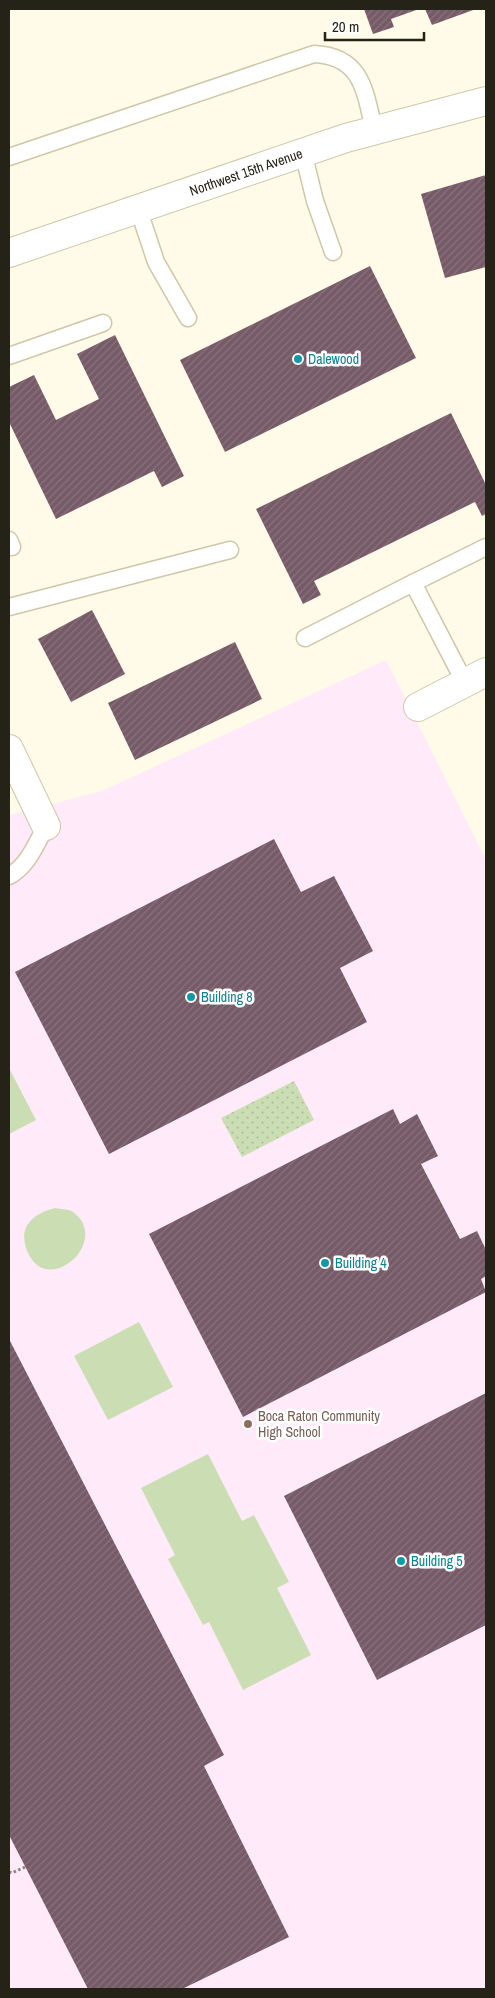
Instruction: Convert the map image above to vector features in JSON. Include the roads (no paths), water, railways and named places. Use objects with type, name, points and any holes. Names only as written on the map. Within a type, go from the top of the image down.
[{"type":"street","name":"Northwest 15th Avenue","points":[[9,253],[303,152],[374,130],[486,101]]},
{"type":"street","points":[[418,707],[475,677]]},
{"type":"street","points":[[9,749],[46,826]]},
{"type":"lane","points":[[9,157],[314,54],[328,55],[341,59],[352,67],[366,97],[374,130]]},
{"type":"lane","points":[[303,152],[315,201],[333,252]]},
{"type":"lane","points":[[138,208],[156,262],[188,318]]},
{"type":"lane","points":[[9,356],[103,323]]},
{"type":"lane","points":[[304,638],[486,547]]},
{"type":"lane","points":[[9,607],[230,550]]},
{"type":"lane","points":[[413,583],[475,677]]},
{"type":"lane","points":[[9,876],[26,862],[46,826]]},
{"type":"place","name":"Dalewood","points":[[298,359]]},
{"type":"place","name":"Building 8","points":[[191,997]]},
{"type":"place","name":"Building 4","points":[[325,1263]]},
{"type":"place","name":"Boca Raton Community High School","points":[[248,1424]]},
{"type":"place","name":"Building 5","points":[[401,1561]]}]
